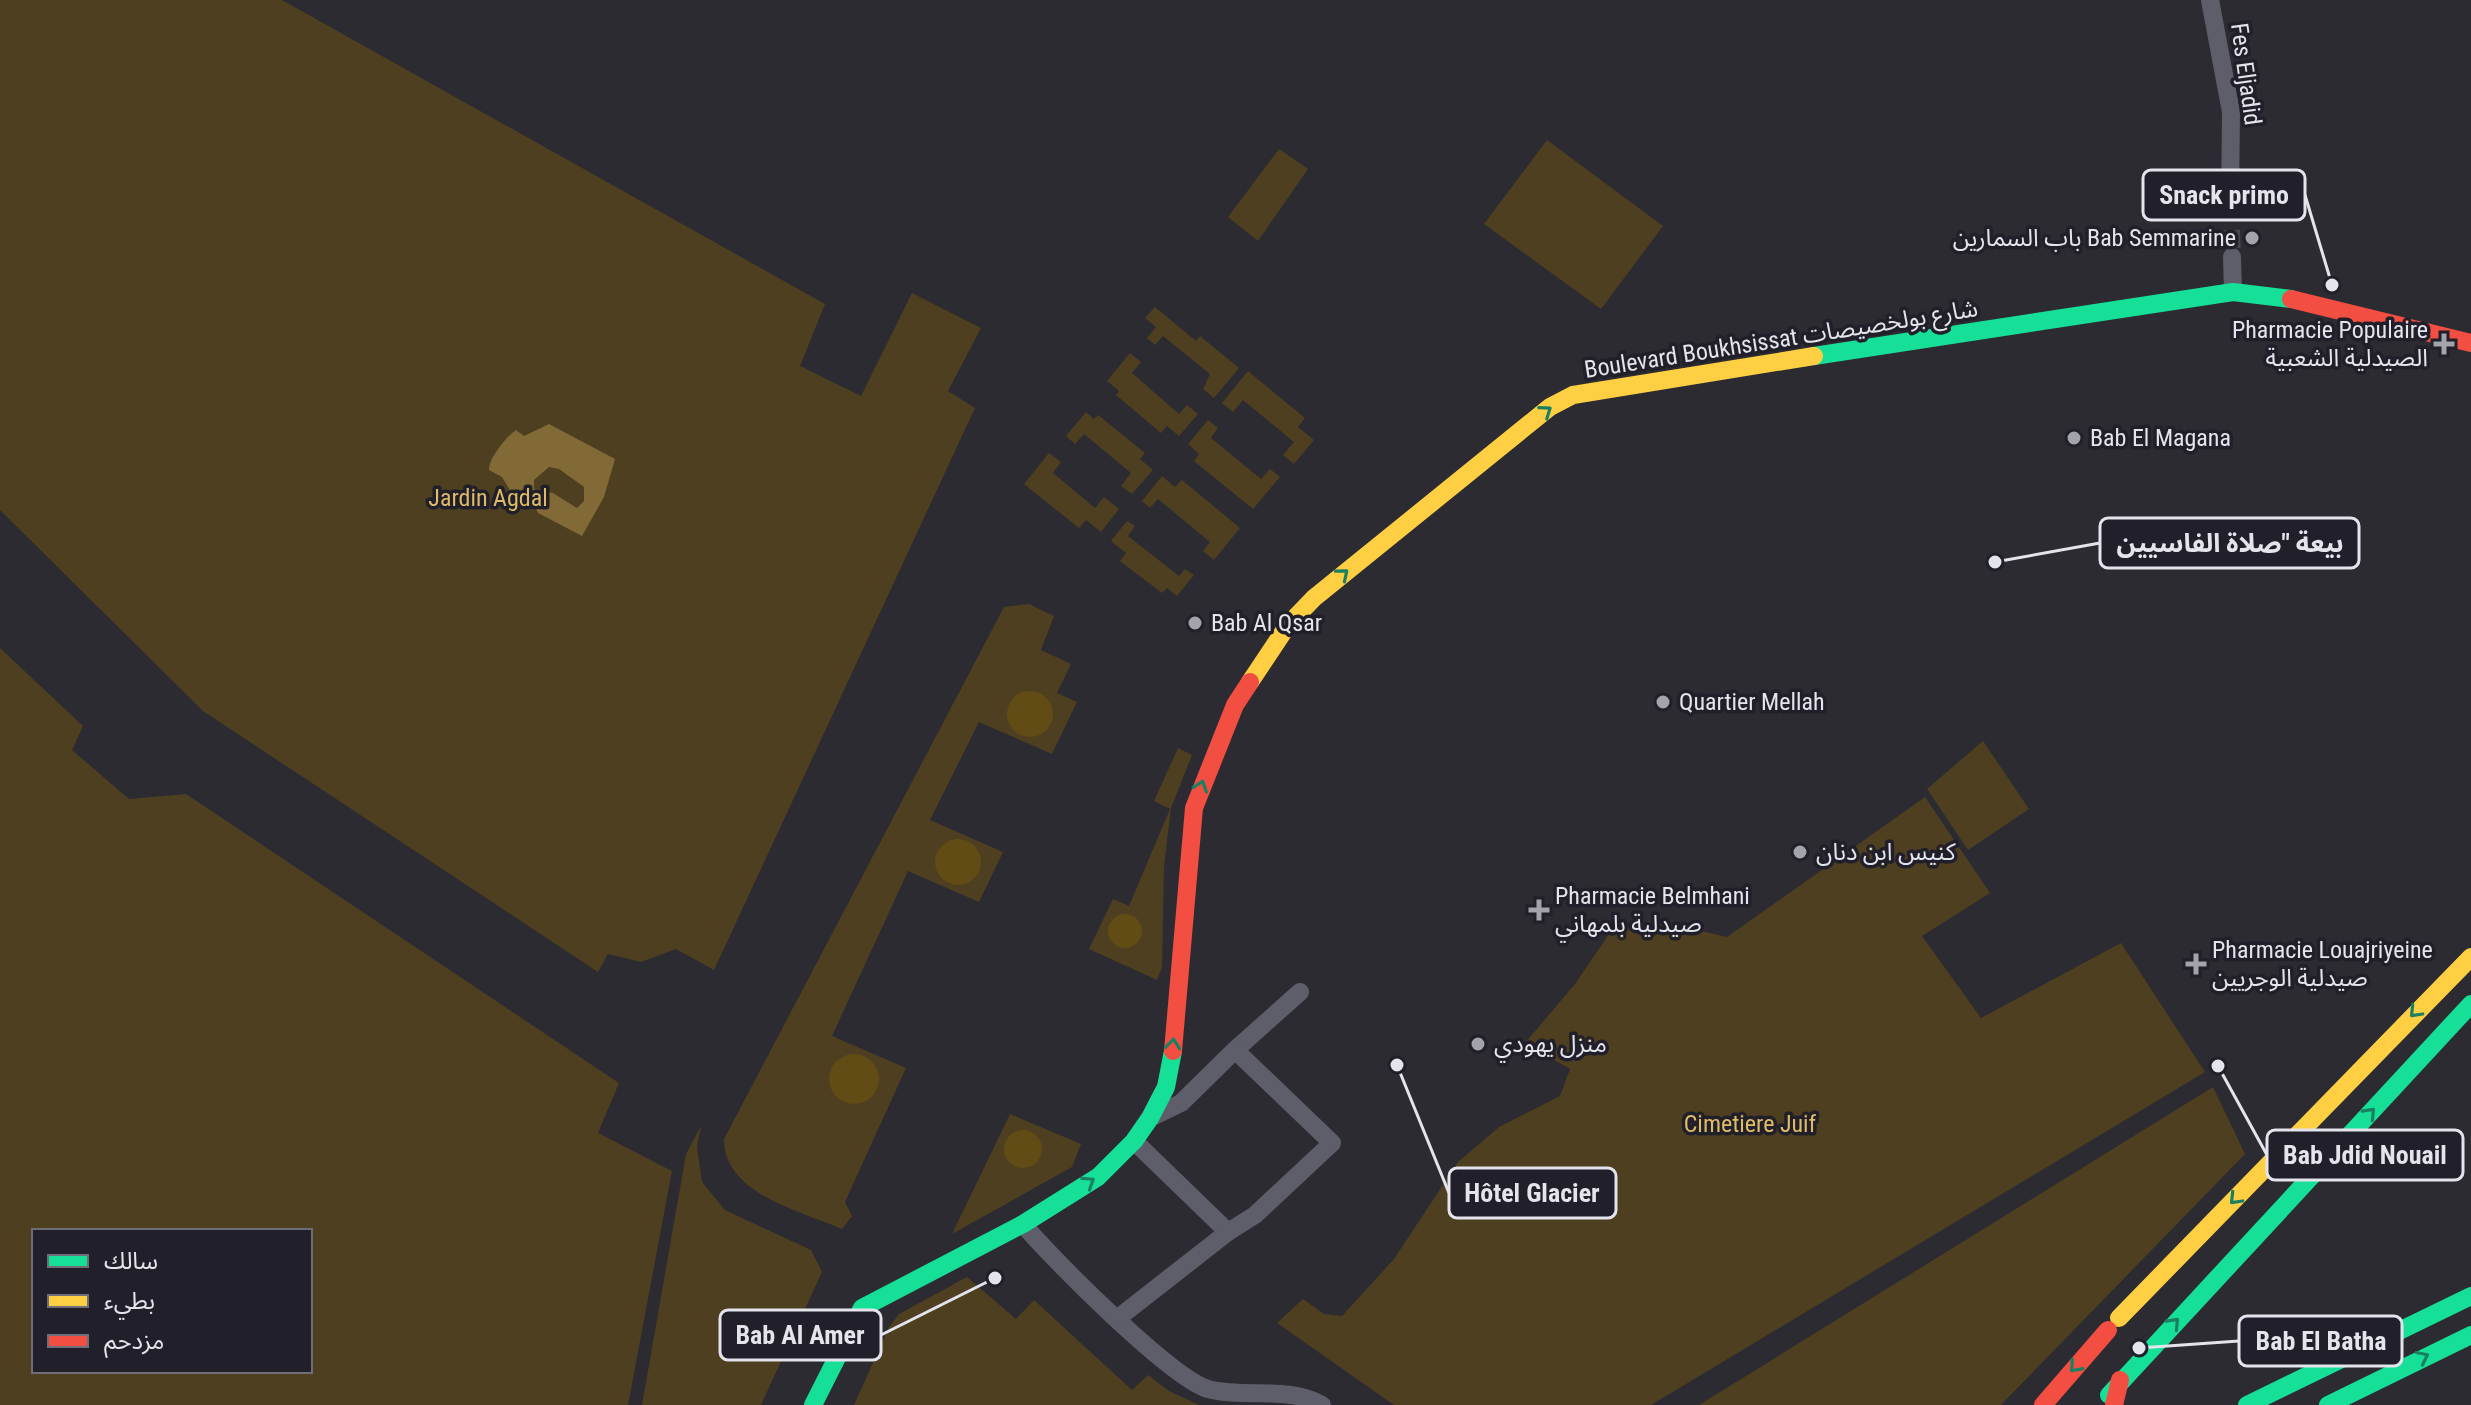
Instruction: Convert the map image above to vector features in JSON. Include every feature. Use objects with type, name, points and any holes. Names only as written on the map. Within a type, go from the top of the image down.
[{"type":"street","name":"Fes Eljadid","points":[[2210,0],[2231,112],[2230,203]]},
{"type":"street","points":[[2232,257],[2233,292]]},
{"type":"street","name":"Boulevard Boukhsissat شارع بولخصيصات","points":[[813,1405],[862,1308],[1023,1224],[1098,1177],[1134,1141],[1166,1087],[1174,1046],[1187,858],[1194,808],[1235,705],[1288,625],[1314,598],[1550,407],[1573,395],[2233,292],[2288,298],[2471,343]]},
{"type":"street","points":[[2043,1405],[2113,1324],[2471,957]]},
{"type":"street","points":[[1150,1118],[1181,1103],[1300,992]]},
{"type":"street","points":[[2103,1405],[2120,1380],[2471,1004]]},
{"type":"street","points":[[1118,1318],[1228,1232],[1255,1215],[1332,1143],[1235,1050]]},
{"type":"street","points":[[1134,1141],[1228,1232]]},
{"type":"street","points":[[1023,1224],[1047,1254],[1173,1369],[1196,1384],[1214,1390],[1284,1393],[1322,1405]]},
{"type":"street","points":[[2247,1405],[2471,1296]]},
{"type":"street","points":[[2328,1405],[2471,1335]]},
{"type":"street","points":[[2114,1405],[2120,1380]]},
{"type":"green space","name":"Jardin Agdal","points":[[0,0],[282,0],[825,304],[800,366],[861,396],[912,293],[981,328],[948,391],[975,408],[714,970],[676,949],[641,962],[608,954],[598,972],[203,711],[0,510]]},
{"type":"green space","points":[[1547,140],[1663,226],[1601,309],[1484,224]]},
{"type":"green space","points":[[1279,149],[1308,169],[1258,241],[1228,217]]},
{"type":"green space","points":[[1155,307],[1196,341],[1200,336],[1239,368],[1214,398],[1203,389],[1210,374],[1163,336],[1155,345],[1147,338],[1156,327],[1145,318]]},
{"type":"green space","points":[[1130,353],[1141,362],[1132,373],[1179,414],[1187,405],[1198,414],[1179,436],[1167,426],[1161,433],[1116,395],[1119,391],[1107,381]]},
{"type":"green space","points":[[1248,371],[1305,418],[1298,427],[1314,440],[1294,464],[1283,455],[1294,442],[1243,400],[1233,412],[1222,403]]},
{"type":"green space","points":[[1086,412],[1094,419],[1098,415],[1145,453],[1140,459],[1153,470],[1132,494],[1121,486],[1131,473],[1084,434],[1075,444],[1066,436]]},
{"type":"green space","points":[[1208,420],[1218,428],[1211,438],[1261,479],[1270,469],[1280,477],[1253,509],[1194,461],[1199,454],[1188,444]]},
{"type":"green space","points":[[1049,453],[1061,462],[1053,473],[1095,508],[1104,497],[1119,509],[1101,532],[1086,520],[1079,528],[1024,484]]},
{"type":"green space","points":[[1162,476],[1175,487],[1182,480],[1240,528],[1214,560],[1203,551],[1210,542],[1158,499],[1150,508],[1142,501]]},
{"type":"green space","points":[[1127,521],[1135,526],[1128,536],[1179,576],[1185,569],[1194,575],[1177,596],[1167,588],[1162,593],[1120,561],[1126,553],[1111,541]]},
{"type":"green space","points":[[1029,604],[1054,616],[1041,650],[1071,664],[1057,693],[1077,702],[1052,754],[979,722],[930,820],[1003,852],[979,902],[908,871],[832,1036],[906,1068],[845,1202],[852,1216],[842,1229],[786,1207],[750,1187],[736,1174],[727,1158],[724,1139],[1004,607]]},
{"type":"green space","points":[[0,648],[83,726],[72,750],[129,799],[186,794],[619,1083],[598,1133],[672,1171],[628,1405],[0,1405]]},
{"type":"green space","points":[[1983,741],[2029,809],[1968,850],[1927,789]]},
{"type":"green space","points":[[1178,748],[1192,755],[1171,808],[1164,866],[1162,967],[1157,980],[1089,949],[1113,899],[1129,906],[1170,809],[1154,801]]},
{"type":"green space","name":"Cimetiere Juif","points":[[1925,797],[1990,893],[1922,936],[1981,1018],[2121,943],[2205,1072],[1651,1405],[1394,1405],[1277,1323],[1303,1299],[1324,1314],[1342,1316],[1394,1259],[1458,1162],[1499,1127],[1560,1096],[1570,1069],[1525,1043],[1575,984],[1611,931],[1655,920],[1727,937]]},
{"type":"green space","points":[[2213,1087],[2245,1154],[2001,1405],[1699,1405]]},
{"type":"green space","points":[[1010,1114],[1081,1144],[1072,1167],[952,1234]]},
{"type":"green space","points":[[701,1126],[697,1147],[702,1182],[725,1210],[811,1250],[822,1272],[761,1405],[642,1405],[686,1154]]},
{"type":"green space","points":[[967,1277],[1016,1319],[1034,1300],[1132,1390],[1148,1375],[1169,1391],[1199,1405],[854,1405],[889,1327],[899,1314]]},
{"type":"shaded area","points":[[549,424],[615,459],[604,497],[582,536],[538,513],[533,503],[511,492],[502,477],[489,470],[495,454],[516,430],[524,436]],"holes":[[[549,467],[559,469],[584,487],[584,501],[577,508],[553,493],[534,489],[534,480]]]},
{"type":"shaded area","points":[[1030,691],[1046,698],[1053,714],[1046,730],[1030,737],[1014,730],[1007,714],[1014,698]]},
{"type":"shaded area","points":[[958,839],[967,840],[974,846],[980,853],[980,871],[974,878],[967,884],[958,885],[949,884],[942,878],[936,871],[935,862],[936,853],[942,846],[949,840]]},
{"type":"shaded area","points":[[1125,914],[1137,919],[1142,931],[1137,943],[1125,948],[1113,943],[1108,931],[1113,919]]},
{"type":"shaded area","points":[[854,1054],[872,1061],[879,1079],[872,1097],[854,1104],[836,1097],[829,1079],[836,1061]]},
{"type":"shaded area","points":[[1023,1130],[1037,1135],[1042,1149],[1037,1163],[1023,1168],[1009,1163],[1004,1149],[1009,1135]]},
{"type":"tunnel","points":[[2230,203],[2232,257]]},
{"type":"traffic: fast","points":[[1814,356],[2233,292],[2291,299]]},
{"type":"traffic: fast","points":[[2109,1395],[2471,1004]]},
{"type":"traffic: fast","points":[[813,1405],[862,1308],[1023,1224],[1098,1177],[1134,1141],[1150,1118],[1166,1087],[1173,1051]]},
{"type":"traffic: fast","points":[[2247,1405],[2471,1296]]},
{"type":"traffic: fast","points":[[2328,1405],[2471,1335]]},
{"type":"traffic: slow","points":[[1250,682],[1288,625],[1314,598],[1550,407],[1573,395],[1814,356]]},
{"type":"traffic: slow","points":[[2119,1318],[2471,957]]},
{"type":"traffic: jam","points":[[2291,299],[2471,343]]},
{"type":"traffic: jam","points":[[1173,1051],[1194,808],[1235,705],[1250,682]]},
{"type":"traffic: jam","points":[[2043,1405],[2108,1330]]},
{"type":"traffic: jam","points":[[2114,1405],[2120,1380]]},
{"type":"place","name":"باب السمارين Bab Semmarine","points":[[2252,238]]},
{"type":"place","name":"Snack primo","points":[[2332,285]]},
{"type":"place","name":"Pharmacie Populaire الصيدلية الشعبية","points":[[2444,344]]},
{"type":"place","name":"Bab El Magana","points":[[2074,438]]},
{"type":"place","name":"بيعة \"صلاة الفاسيين","points":[[1995,562]]},
{"type":"place","name":"Bab Al Qsar","points":[[1195,623]]},
{"type":"place","name":"Quartier Mellah","points":[[1663,702]]},
{"type":"place","name":"كنيس ابن دنان","points":[[1800,852]]},
{"type":"place","name":"Pharmacie Belmhani صيدلية بلمهاني","points":[[1539,910]]},
{"type":"place","name":"Pharmacie Louajriyeine صيدلية الوجريين","points":[[2196,964]]},
{"type":"place","name":"منزل يهودي","points":[[1478,1044]]},
{"type":"place","name":"Hôtel Glacier","points":[[1397,1065]]},
{"type":"place","name":"Bab Jdid Nouail","points":[[2218,1066]]},
{"type":"place","name":"Bab Al Amer","points":[[995,1278]]},
{"type":"place","name":"Bab El Batha","points":[[2139,1348]]}]
